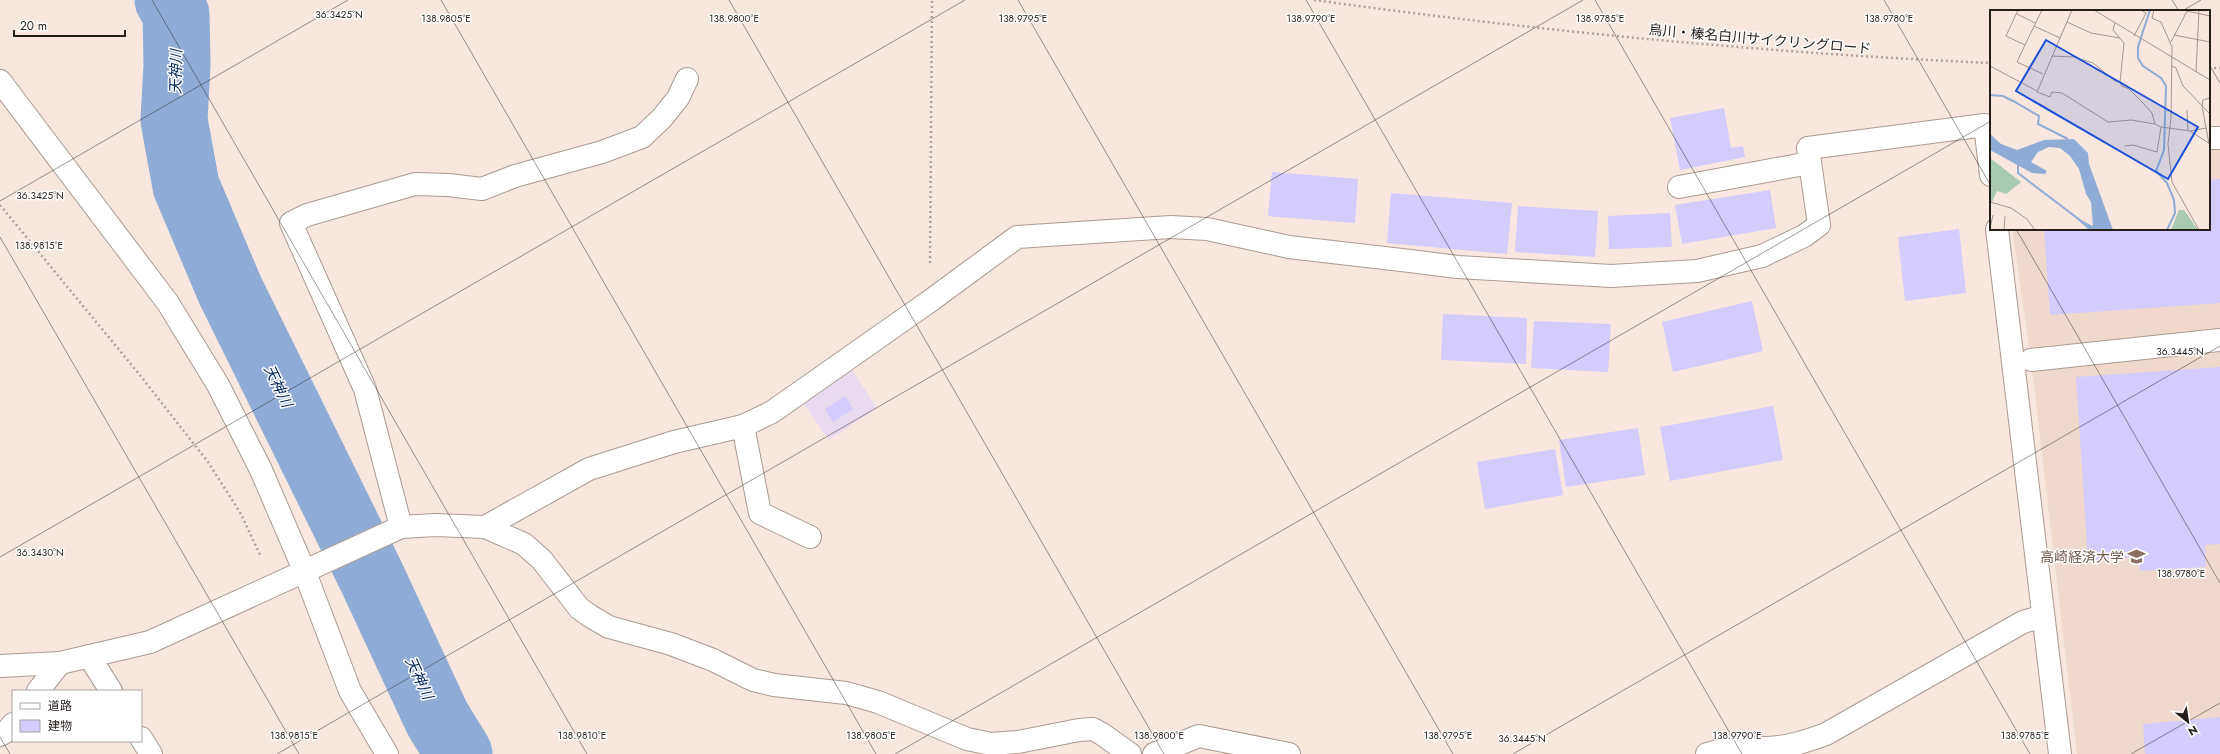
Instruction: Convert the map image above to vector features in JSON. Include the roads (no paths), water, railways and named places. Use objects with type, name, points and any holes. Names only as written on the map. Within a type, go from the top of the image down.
[{"type":"street","points":[[391,531],[365,389],[291,223],[307,215],[414,184],[448,185],[482,189],[515,176],[602,152],[642,137],[662,118],[678,98],[687,79]]},
{"type":"street","points":[[0,81],[168,303],[218,385],[261,470],[304,570],[350,691],[387,754]]},
{"type":"street","points":[[486,527],[589,469],[674,442],[743,426],[772,412],[930,301],[1017,237],[1171,227],[1207,229],[1289,247],[1426,263],[1612,276],[1697,271],[1762,256],[1804,236],[1819,224],[1808,148],[1985,125],[1989,141],[1990,158]]},
{"type":"street","points":[[1679,187],[1810,163]]},
{"type":"street","points":[[1997,230],[2060,754]]},
{"type":"street","points":[[2031,360],[2220,340]]},
{"type":"street","points":[[743,426],[760,513],[810,537]]},
{"type":"street","points":[[0,666],[60,663],[150,642],[391,531],[435,525],[486,527],[524,544],[542,560],[578,608],[609,627],[671,644],[713,660],[753,680],[774,685],[846,693],[878,702],[967,738],[991,744],[1092,729],[1102,734],[1130,754]]},
{"type":"street","points":[[1706,754],[1725,748],[1770,748],[1802,743],[1826,734],[2023,622],[2043,616]]},
{"type":"street","points":[[88,656],[110,690]]},
{"type":"street","points":[[39,690],[60,663]]},
{"type":"street","points":[[0,735],[8,731],[12,725]]},
{"type":"street","points":[[1154,754],[1199,736],[1289,754]]},
{"type":"street","points":[[142,740],[151,754]]},
{"type":"waterway","name":"天神川","points":[[168,0],[176,14],[177,65],[174,120],[186,186],[230,290],[372,578],[437,718],[459,754]]},
{"type":"place","name":"高崎経済大学","points":[[2137,557]]}]
